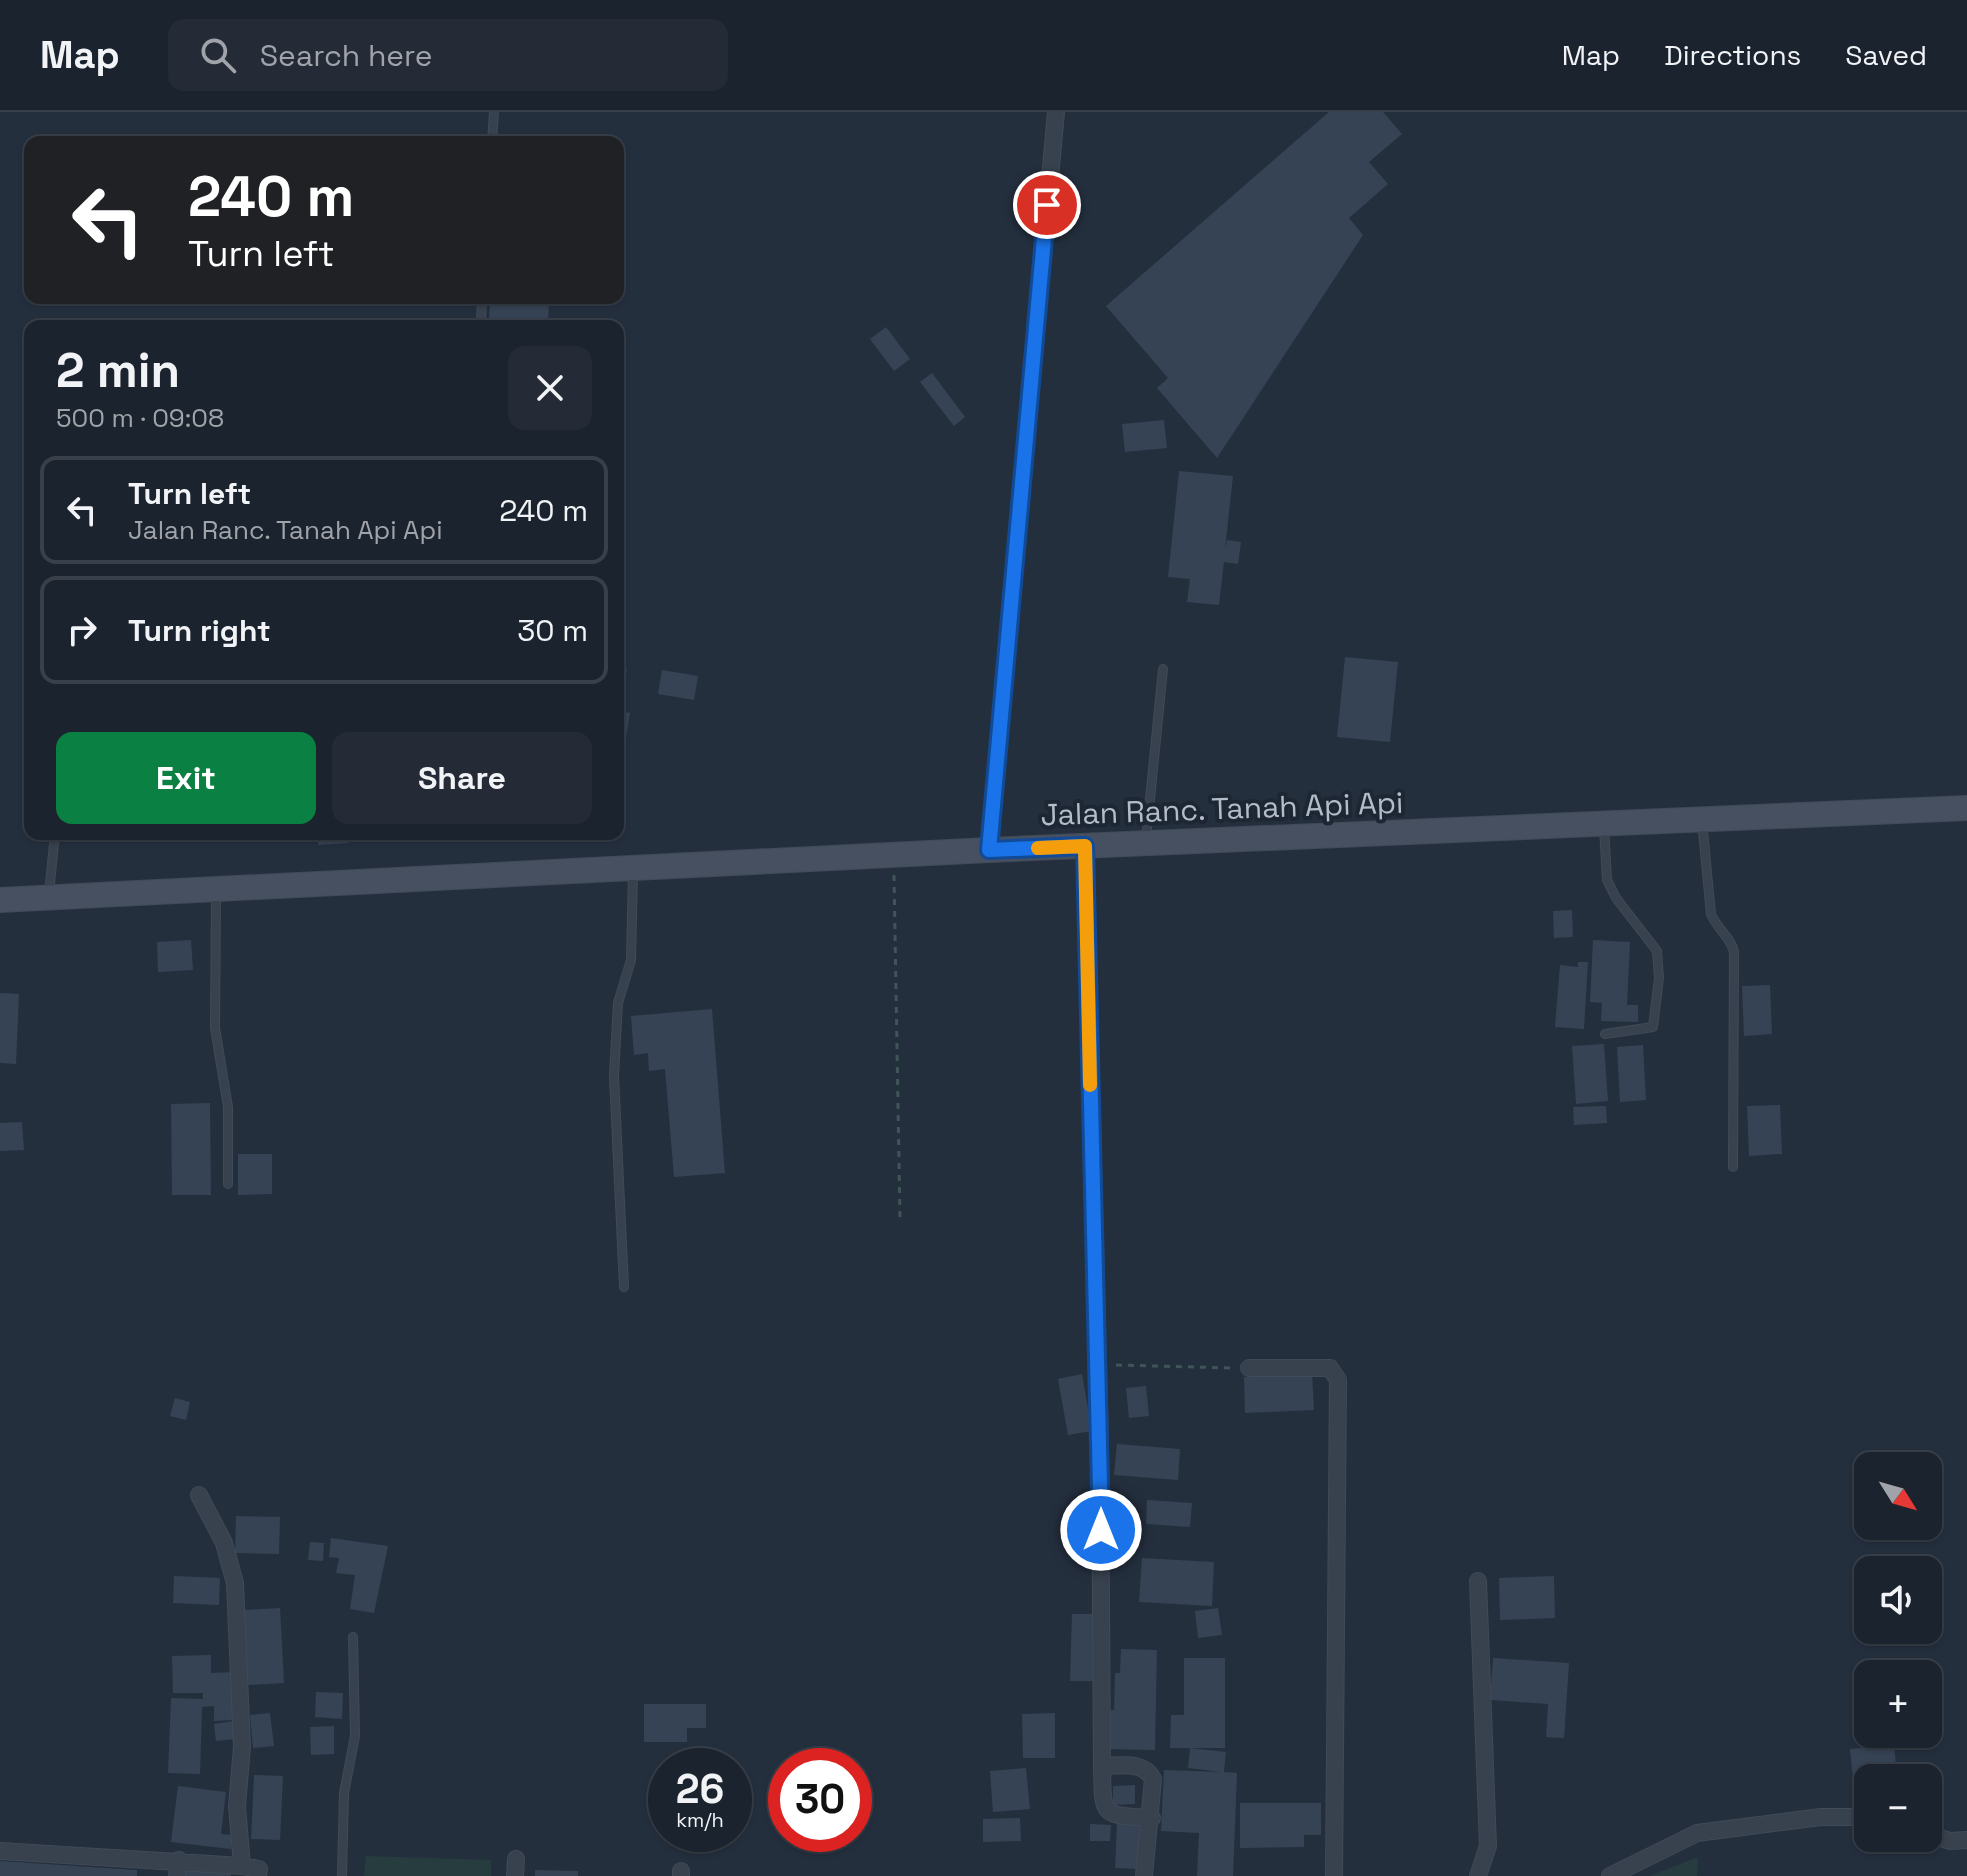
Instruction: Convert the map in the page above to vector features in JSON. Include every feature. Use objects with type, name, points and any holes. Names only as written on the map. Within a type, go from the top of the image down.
[{"type":"street","points":[[989,850],[1056,112]]},
{"type":"street","name":"Jalan Ranc. Tanah Api Api","points":[[0,900],[989,850],[1604,826],[1967,808]]},
{"type":"street","points":[[1085,846],[1100,1442],[1103,1804],[1115,1816],[1152,1818]]},
{"type":"street","points":[[1249,1368],[1317,1365],[1330,1368],[1338,1380],[1334,1876]]},
{"type":"street","points":[[199,1495],[224,1543],[235,1583],[242,1747],[237,1806],[242,1866]]},
{"type":"street","points":[[1478,1581],[1488,1846],[1482,1875]]},
{"type":"street","points":[[1102,1766],[1138,1766],[1148,1770],[1153,1779],[1152,1818],[1144,1876]]},
{"type":"street","points":[[1610,1876],[1697,1833],[1821,1817],[1854,1817]]},
{"type":"street","points":[[1942,1838],[1967,1840]]},
{"type":"street","points":[[0,1851],[178,1868],[242,1866],[259,1869],[258,1876]]},
{"type":"lane","points":[[492,136],[494,112]]},
{"type":"lane","points":[[1145,844],[1163,669]]},
{"type":"lane","points":[[1702,820],[1711,914],[1716,926],[1732,942],[1734,952],[1733,1167]]},
{"type":"lane","points":[[1604,826],[1607,880],[1616,898],[1657,951],[1659,978],[1653,1027],[1605,1034]]},
{"type":"lane","points":[[48,897],[54,840]]},
{"type":"lane","points":[[624,1287],[614,1076],[618,1003],[631,960],[633,868]]},
{"type":"lane","points":[[216,889],[215,1028],[228,1107],[228,1184]]},
{"type":"lane","points":[[342,1876],[344,1793],[355,1736],[353,1637]]},
{"type":"path","points":[[894,855],[900,1219]]},
{"type":"path","points":[[1096,1364],[1249,1368]]},
{"type":"green space","points":[[366,1856],[491,1860],[491,1876],[364,1876]]},
{"type":"green space","points":[[1698,1857],[1697,1876],[1649,1876]]},
{"type":"building","points":[[1329,112],[1383,112],[1402,134],[1369,162],[1388,184],[1349,218],[1363,235],[1217,458],[1157,388],[1168,378],[1106,306]]},
{"type":"building","points":[[490,304],[549,304],[548,320],[489,320]]},
{"type":"building","points":[[886,327],[910,359],[894,371],[870,339]]},
{"type":"building","points":[[932,373],[965,417],[954,426],[920,382]]},
{"type":"building","points":[[1164,420],[1167,448],[1125,452],[1122,424]]},
{"type":"building","points":[[1179,471],[1233,476],[1225,549],[1227,540],[1241,542],[1238,564],[1224,562],[1219,605],[1187,602],[1190,579],[1168,577]]},
{"type":"building","points":[[1345,657],[1398,662],[1390,742],[1337,737]]},
{"type":"building","points":[[662,670],[698,676],[694,700],[658,694]]},
{"type":"building","points":[[624,712],[630,713],[624,750]]},
{"type":"building","points":[[318,840],[349,840],[349,843],[318,845]]},
{"type":"building","points":[[1572,910],[1573,937],[1554,938],[1553,911]]},
{"type":"building","points":[[191,940],[193,970],[158,972],[157,942]]},
{"type":"building","points":[[1593,940],[1630,942],[1627,1005],[1638,1005],[1638,1022],[1601,1021],[1602,1003],[1590,1002]]},
{"type":"building","points":[[1578,962],[1588,962],[1584,1029],[1555,1027],[1560,965],[1578,967]]},
{"type":"building","points":[[1770,985],[1772,1034],[1744,1036],[1742,986]]},
{"type":"building","points":[[0,993],[19,994],[16,1064],[0,1063]]},
{"type":"building","points":[[712,1009],[725,1173],[674,1177],[665,1069],[649,1071],[648,1053],[634,1055],[631,1016]]},
{"type":"building","points":[[1604,1044],[1608,1101],[1576,1104],[1572,1046]]},
{"type":"building","points":[[1643,1045],[1646,1100],[1620,1102],[1617,1047]]},
{"type":"building","points":[[210,1103],[211,1195],[172,1195],[171,1104]]},
{"type":"building","points":[[1780,1105],[1782,1154],[1749,1156],[1747,1106]]},
{"type":"building","points":[[1606,1106],[1607,1123],[1574,1125],[1573,1107]]},
{"type":"building","points":[[22,1122],[24,1150],[0,1151],[0,1123]]},
{"type":"building","points":[[238,1154],[272,1154],[272,1194],[238,1195]]},
{"type":"building","points":[[1312,1373],[1314,1410],[1245,1413],[1244,1377]]},
{"type":"building","points":[[1082,1374],[1092,1431],[1068,1435],[1058,1379]]},
{"type":"building","points":[[1146,1386],[1149,1416],[1129,1418],[1126,1388]]},
{"type":"building","points":[[175,1398],[190,1402],[186,1420],[170,1416]]},
{"type":"building","points":[[1117,1444],[1180,1449],[1178,1480],[1114,1475]]},
{"type":"building","points":[[1147,1500],[1192,1503],[1190,1527],[1146,1524]]},
{"type":"building","points":[[236,1516],[280,1517],[279,1554],[235,1553]]},
{"type":"building","points":[[331,1538],[388,1546],[374,1613],[350,1609],[355,1575],[336,1573],[339,1558],[329,1557]]},
{"type":"building","points":[[310,1542],[324,1543],[323,1561],[308,1560]]},
{"type":"building","points":[[1142,1558],[1214,1562],[1212,1606],[1139,1602]]},
{"type":"building","points":[[174,1576],[220,1578],[219,1605],[173,1603]]},
{"type":"building","points":[[1554,1576],[1555,1618],[1500,1620],[1499,1578]]},
{"type":"building","points":[[280,1608],[284,1683],[248,1685],[244,1610]]},
{"type":"building","points":[[1218,1608],[1222,1635],[1198,1638],[1195,1611]]},
{"type":"building","points":[[1072,1614],[1095,1614],[1093,1681],[1070,1681]]},
{"type":"building","points":[[1121,1649],[1157,1650],[1155,1750],[1106,1749],[1107,1710],[1114,1710],[1115,1673],[1120,1673]]},
{"type":"building","points":[[211,1655],[211,1673],[233,1672],[234,1720],[214,1721],[214,1706],[202,1707],[200,1774],[168,1773],[171,1698],[203,1699],[203,1693],[173,1693],[172,1656]]},
{"type":"building","points":[[1184,1658],[1225,1658],[1225,1748],[1170,1748],[1171,1715],[1184,1715]]},
{"type":"building","points":[[1493,1658],[1569,1663],[1564,1738],[1546,1737],[1548,1704],[1490,1700]]},
{"type":"building","points":[[316,1692],[343,1693],[342,1719],[315,1717]]},
{"type":"building","points":[[644,1704],[706,1704],[706,1728],[687,1728],[687,1742],[644,1742]]},
{"type":"building","points":[[270,1713],[274,1746],[253,1748],[250,1715]]},
{"type":"building","points":[[1055,1713],[1055,1758],[1023,1758],[1022,1714]]},
{"type":"building","points":[[234,1721],[236,1739],[216,1741],[214,1724]]},
{"type":"building","points":[[334,1726],[334,1754],[311,1755],[310,1727]]},
{"type":"building","points":[[1190,1748],[1226,1752],[1224,1772],[1237,1773],[1233,1876],[1197,1876],[1199,1833],[1161,1831],[1164,1770],[1221,1772],[1188,1768]]},
{"type":"building","points":[[1894,1748],[1896,1764],[1854,1764],[1853,1779],[1850,1749]]},
{"type":"building","points":[[1026,1768],[1030,1809],[993,1812],[990,1771]]},
{"type":"building","points":[[254,1775],[283,1776],[280,1840],[251,1839]]},
{"type":"building","points":[[1135,1785],[1135,1804],[1113,1805],[1113,1786]]},
{"type":"building","points":[[178,1786],[226,1792],[221,1834],[233,1835],[231,1849],[171,1842]]},
{"type":"building","points":[[1240,1803],[1321,1803],[1321,1835],[1304,1835],[1304,1847],[1240,1848]]},
{"type":"building","points":[[1020,1818],[1021,1841],[983,1842],[983,1819]]},
{"type":"building","points":[[1117,1823],[1140,1824],[1137,1869],[1115,1868]]},
{"type":"building","points":[[1090,1824],[1111,1825],[1110,1841],[1090,1841]]},
{"type":"building","points":[[0,1861],[137,1870],[137,1876],[0,1876]]},
{"type":"building","points":[[186,1870],[231,1874],[231,1876],[185,1876]]},
{"type":"building","points":[[535,1870],[578,1871],[578,1876],[535,1876]]},
{"type":"slow traffic","points":[[1038,848],[1085,846],[1090,1085]]},
{"type":"route","points":[[1047,205],[989,850],[1085,846],[1101,1530]]}]
